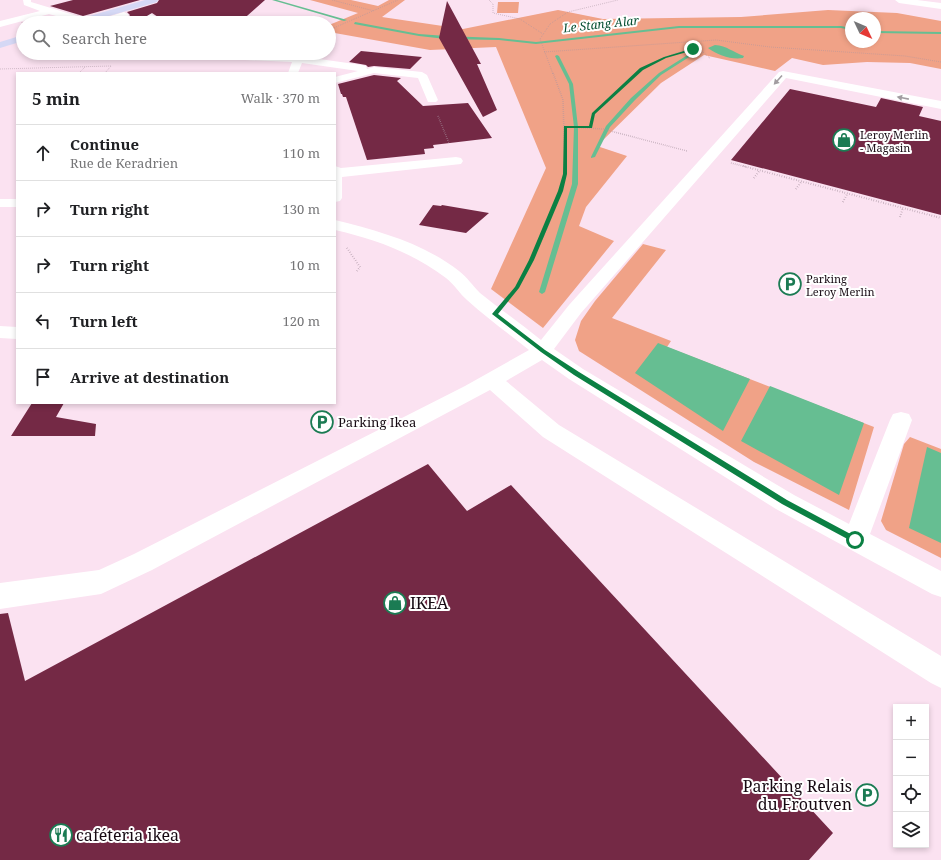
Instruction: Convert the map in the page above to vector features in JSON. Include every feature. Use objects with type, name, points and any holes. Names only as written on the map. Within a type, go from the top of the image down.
[{"type":"main road","points":[[102,16],[154,0]]},
{"type":"main road","points":[[0,45],[16,40]]},
{"type":"street","points":[[27,0],[27,3],[64,16]]},
{"type":"street","points":[[899,0],[941,6]]},
{"type":"street","points":[[30,16],[49,11]]},
{"type":"street","points":[[0,24],[16,20]]},
{"type":"street","points":[[293,72],[298,60]]},
{"type":"street","points":[[305,60],[422,75],[432,100]]},
{"type":"street","points":[[336,80],[374,70]]},
{"type":"street","points":[[0,596],[101,582],[143,562],[543,351],[575,309],[705,160],[783,74],[941,105]]},
{"type":"street","points":[[336,172],[456,160]]},
{"type":"street","points":[[0,203],[16,202]]},
{"type":"street","points":[[336,224],[373,234],[398,243],[423,256],[453,275],[473,296],[495,314],[576,374],[785,502],[941,585]]},
{"type":"street","points":[[0,332],[16,333]]},
{"type":"street","points":[[490,380],[551,431],[941,673]]},
{"type":"street","points":[[855,540],[901,420]]},
{"type":"path","points":[[332,0],[375,11]]},
{"type":"path","points":[[336,27],[398,0]]},
{"type":"path","points":[[489,0],[493,4],[493,13],[508,14],[526,20],[543,34]]},
{"type":"path","points":[[495,314],[517,288],[532,260],[561,191],[565,174],[565,126],[563,100],[540,39],[550,24],[568,12],[618,0]]},
{"type":"path","points":[[544,52],[716,40],[770,47],[905,56],[941,62]]},
{"type":"path","points":[[590,128],[593,114],[642,69],[665,57],[693,49],[700,50],[711,59]]},
{"type":"path","points":[[0,69],[111,66],[106,72]]},
{"type":"path","points":[[80,72],[85,67]]},
{"type":"path","points":[[432,100],[456,160]]},
{"type":"path","points":[[565,126],[612,131],[705,160],[760,170],[941,218]]},
{"type":"path","points":[[754,178],[760,170]]},
{"type":"path","points":[[796,189],[801,181]]},
{"type":"path","points":[[843,202],[847,194]]},
{"type":"path","points":[[900,217],[903,208]]},
{"type":"shaded area","points":[[310,0],[351,0],[378,6],[389,0],[405,0],[382,17],[463,29],[558,10],[603,19],[741,17],[828,10],[874,12],[845,12],[845,48],[881,48],[881,12],[897,13],[941,21],[941,69],[910,63],[867,62],[823,65],[792,58],[775,71],[704,55],[661,83],[597,146],[627,156],[586,207],[579,226],[614,241],[543,328],[491,289],[546,168],[496,47],[430,50],[336,33],[336,22],[358,13]]},
{"type":"shaded area","points":[[498,2],[519,2],[518,13],[497,13]]},
{"type":"shaded area","points":[[715,45],[727,48],[744,56],[743,58],[729,58],[708,48]]},
{"type":"shaded area","points":[[643,244],[666,250],[612,318],[671,341],[667,347],[874,427],[849,510],[754,462],[579,351],[575,340],[581,321],[595,301]]},
{"type":"shaded area","points":[[658,343],[750,379],[723,431],[635,373]]},
{"type":"shaded area","points":[[770,386],[864,423],[839,495],[741,441]]},
{"type":"shaded area","points":[[910,437],[941,449],[941,558],[886,530],[881,521],[904,444]]},
{"type":"shaded area","points":[[927,447],[941,453],[941,543],[909,528]]},
{"type":"building","points":[[73,0],[140,0],[83,16],[50,6]]},
{"type":"building","points":[[159,0],[265,0],[247,16],[156,16],[152,13],[147,16],[129,16],[127,12],[157,3]]},
{"type":"building","points":[[447,1],[481,64],[477,64],[497,110],[483,117],[439,38]]},
{"type":"building","points":[[361,51],[422,57],[410,69],[374,66],[368,67],[366,65],[349,62]]},
{"type":"building","points":[[374,75],[401,78],[397,81],[423,106],[468,103],[492,138],[433,145],[434,148],[424,149],[425,154],[367,160],[346,97],[343,97],[341,94],[338,84]]},
{"type":"building","name":"Leroy Merlin - Magasin","points":[[790,89],[876,107],[881,98],[923,107],[919,116],[941,121],[941,215],[731,160]]},
{"type":"building","points":[[433,205],[442,205],[489,213],[466,233],[419,225]]},
{"type":"building","points":[[31,404],[63,404],[56,417],[96,424],[95,436],[11,436]]},
{"type":"building","name":"IKEA","points":[[428,464],[467,511],[511,485],[833,833],[809,860],[0,860],[0,614],[8,613],[25,681]]},
{"type":"waterway","name":"Le Stang Alar","points":[[274,0],[331,16]]},
{"type":"waterway","name":"Le Stang Alar","points":[[336,17],[345,20]]},
{"type":"waterway","name":"Le Stang Alar","points":[[355,23],[419,35],[499,39],[527,43],[679,27],[845,28]]},
{"type":"waterway","name":"Le Stang Alar","points":[[881,32],[941,33]]},
{"type":"waterway","points":[[593,157],[608,127],[633,99],[660,74],[695,52]]},
{"type":"waterway","points":[[542,292],[575,184],[576,127],[571,84],[557,56]]},
{"type":"place","name":"Leroy Merlin - Magasin","points":[[844,140]]},
{"type":"place","name":"Parking Leroy Merlin","points":[[790,284]]},
{"type":"place","name":"Parking Ikea","points":[[322,422]]},
{"type":"place","name":"IKEA","points":[[395,603]]},
{"type":"place","name":"Parking Relais du Froutven","points":[[867,795]]},
{"type":"place","name":"caféteria ikea","points":[[61,835]]},
{"type":"route","points":[[693,49],[665,57],[642,69],[593,114],[590,128],[565,126],[565,174],[561,191],[532,260],[517,288],[495,314],[576,374],[785,502],[855,540]]}]
